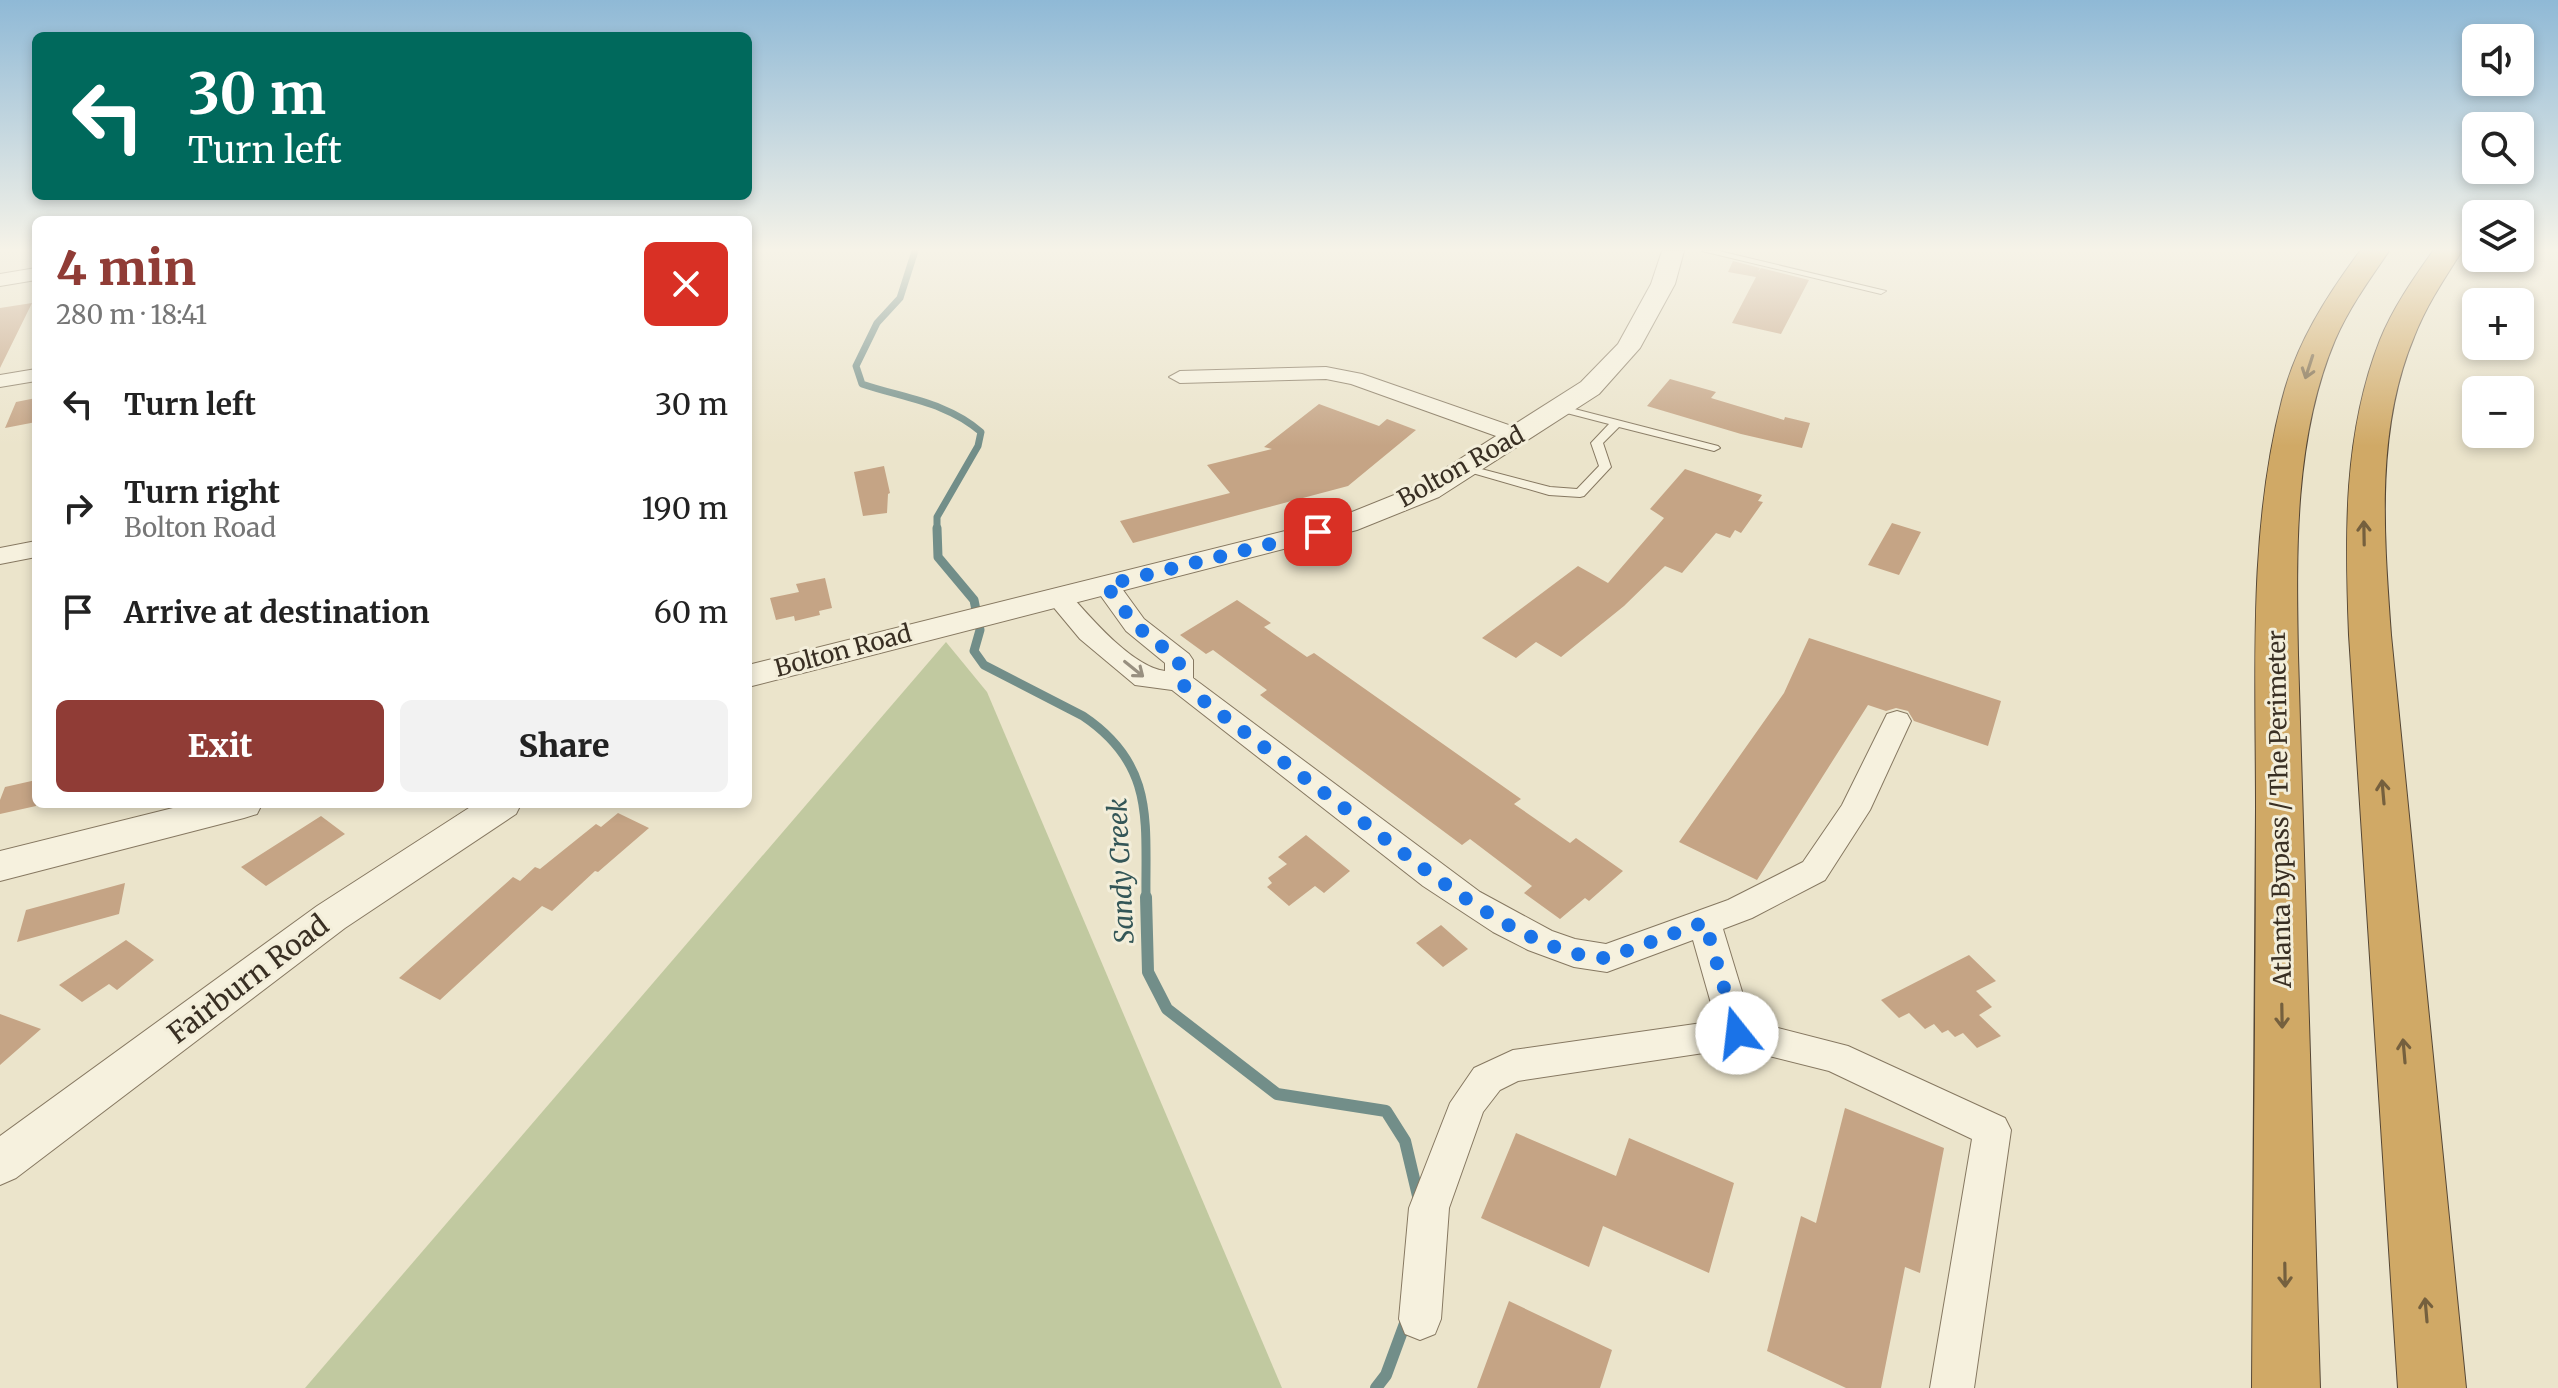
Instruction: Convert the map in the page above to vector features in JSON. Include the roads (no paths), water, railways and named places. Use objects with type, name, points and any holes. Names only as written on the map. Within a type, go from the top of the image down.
[{"type":"highway","name":"Atlanta Bypass / The Perimeter","points":[[2286,1388],[2278,625],[2280,539],[2284,483],[2300,398],[2329,316]]},
{"type":"highway","points":[[2410,316],[2383,383],[2367,460],[2364,527],[2371,650],[2432,1388]]},
{"type":"street","name":"Bolton Road","points":[[752,675],[1347,524],[1429,491],[1590,388],[1628,348],[1646,316]]},
{"type":"street","points":[[1180,377],[1326,373],[1355,378],[1518,436]]},
{"type":"street","points":[[0,381],[32,376]]},
{"type":"street","points":[[0,556],[32,550]]},
{"type":"street","points":[[1106,585],[1139,629],[1179,660],[1179,682]]},
{"type":"street","points":[[1058,597],[1068,612],[1145,678],[1179,682],[1445,884],[1531,937],[1594,958],[1607,958],[1740,909],[1814,871],[1855,810],[1897,721]]},
{"type":"street","points":[[1105,646],[1139,629]]},
{"type":"street","points":[[0,866],[228,808]]},
{"type":"street","name":"Fairburn Road","points":[[0,1163],[331,917],[497,808]]},
{"type":"street","points":[[1705,922],[1737,1033]]},
{"type":"street","points":[[1420,1319],[1429,1208],[1468,1103],[1487,1079],[1513,1066],[1737,1033],[1835,1057],[1992,1130],[1952,1388]]},
{"type":"lane","points":[[1559,408],[1714,448]]},
{"type":"lane","points":[[1466,468],[1549,491],[1580,493],[1605,467],[1597,443],[1616,423]]},
{"type":"waterway","name":"Sandy Creek","points":[[884,316],[856,366],[862,384],[939,407],[981,432],[978,446],[937,517],[937,528]]},
{"type":"waterway","name":"Sandy Creek","points":[[937,528],[938,557],[974,600],[980,630],[974,651],[984,665],[1083,716],[1124,754],[1142,797],[1146,897]]},
{"type":"waterway","name":"Sandy Creek","points":[[1146,897],[1148,972],[1167,1009],[1277,1094],[1386,1111],[1405,1141],[1419,1200]]},
{"type":"waterway","name":"Sandy Creek","points":[[1376,1388],[1386,1375],[1407,1318]]}]
